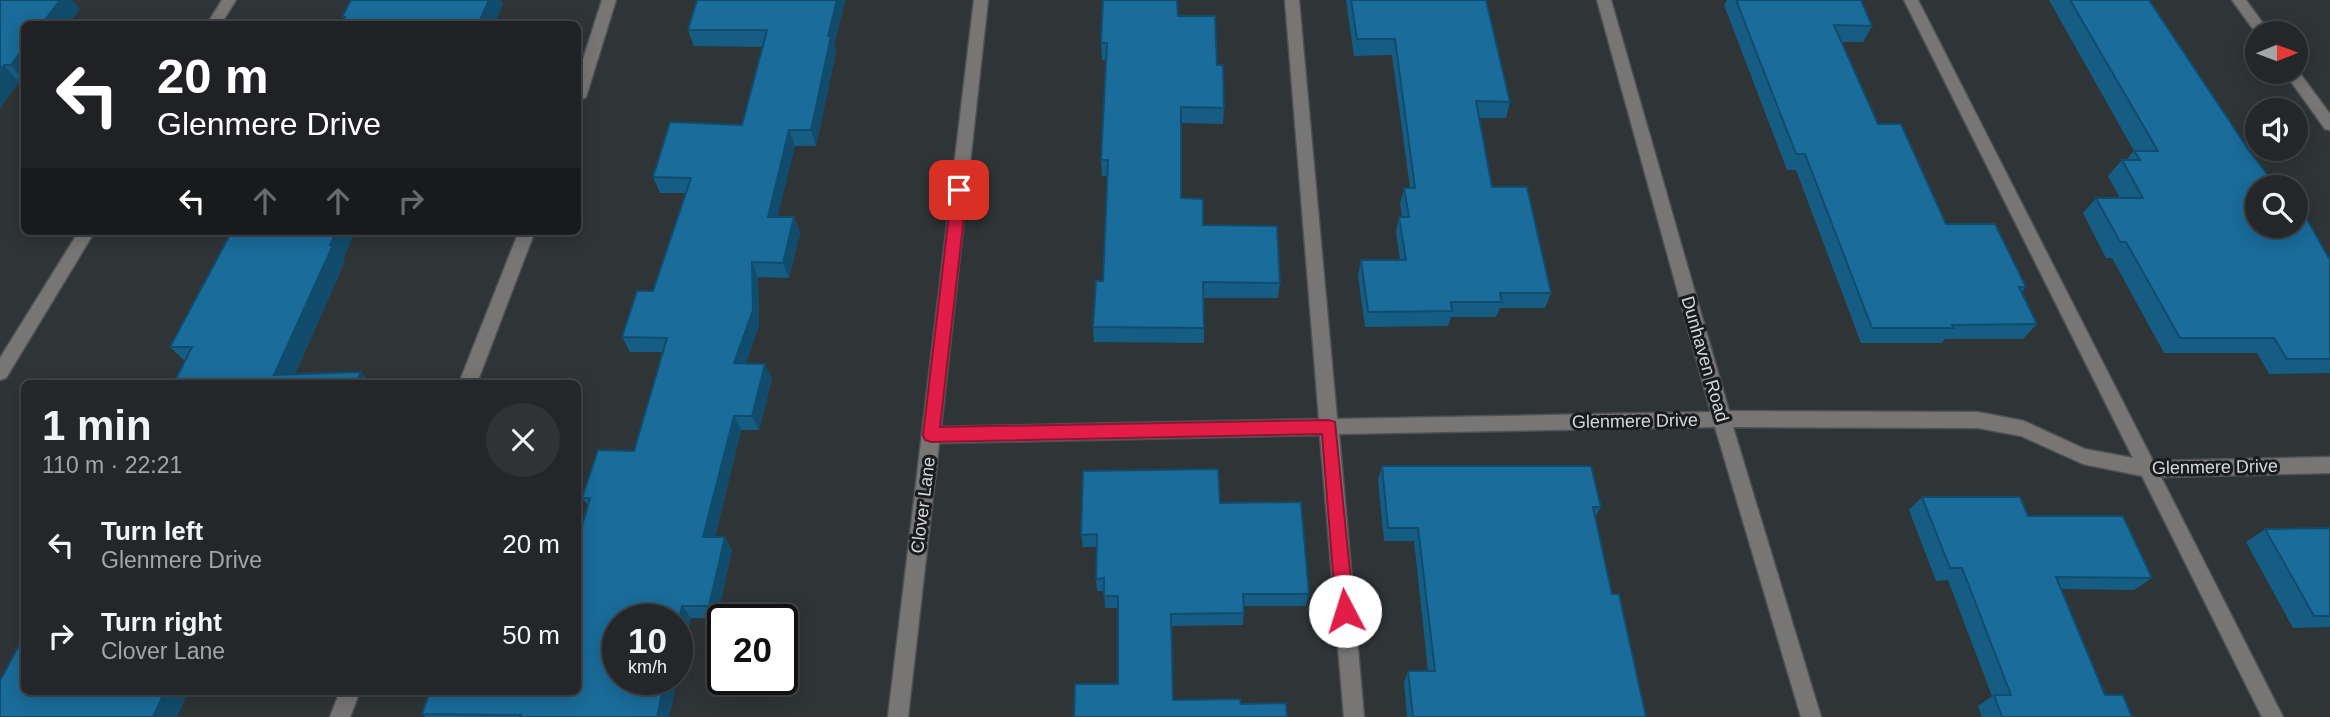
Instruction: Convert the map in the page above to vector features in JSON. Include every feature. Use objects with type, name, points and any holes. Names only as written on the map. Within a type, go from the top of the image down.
[{"type":"street","points":[[216,21],[229,0]]},
{"type":"street","points":[[581,88],[609,0]]},
{"type":"street","name":"Clover Lane","points":[[898,717],[981,0]]},
{"type":"street","points":[[1293,0],[1354,717]]},
{"type":"street","name":"Dunhaven Road","points":[[1604,0],[1722,419],[1811,717]]},
{"type":"street","points":[[1911,0],[2273,717]]},
{"type":"street","points":[[2239,0],[2254,21]]},
{"type":"street","points":[[2300,84],[2330,125]]},
{"type":"street","points":[[0,373],[86,235]]},
{"type":"street","points":[[469,380],[525,235]]},
{"type":"street","name":"Glenmere Drive","points":[[931,435],[1722,419],[1978,420],[2024,429],[2083,456],[2148,469],[2330,465]]},
{"type":"street","points":[[340,717],[348,695]]},
{"type":"building","points":[[0,0],[60,0],[44,21],[21,21],[21,51],[11,65],[4,65],[0,70]]},
{"type":"building","points":[[351,0],[489,0],[479,21],[343,21],[345,17],[342,17]]},
{"type":"building","points":[[697,0],[837,0],[811,130],[789,130],[768,217],[794,217],[783,263],[752,262],[753,310],[734,363],[765,364],[752,416],[734,416],[703,537],[725,537],[709,604],[602,604],[602,695],[662,695],[657,717],[422,714],[429,695],[581,695],[581,530],[590,498],[582,498],[598,450],[634,451],[667,338],[622,337],[637,291],[653,291],[691,178],[653,177],[670,122],[742,125],[767,30],[688,30]]},
{"type":"building","points":[[1103,0],[1177,0],[1178,16],[1215,16],[1217,65],[1223,65],[1224,108],[1181,107],[1181,198],[1203,199],[1203,225],[1277,226],[1280,283],[1203,282],[1204,328],[1093,327],[1096,281],[1103,281],[1108,160],[1101,160],[1107,43],[1101,43]]},
{"type":"building","points":[[1351,0],[1486,0],[1510,102],[1476,101],[1492,187],[1527,187],[1551,293],[1500,293],[1502,302],[1451,302],[1452,311],[1368,312],[1361,260],[1406,260],[1399,217],[1409,217],[1404,188],[1415,188],[1395,39],[1357,39]]},
{"type":"building","points":[[1736,0],[1861,0],[1872,26],[1834,25],[1878,124],[1901,124],[1946,224],[1995,224],[2026,287],[2019,287],[2037,324],[1872,328],[1805,154],[1796,154]]},
{"type":"building","points":[[2070,0],[2149,0],[2245,144],[2245,161],[2257,161],[2268,175],[2245,175],[2245,238],[2308,238],[2308,221],[2330,260],[2330,359],[2287,359],[2274,338],[2180,338],[2126,242],[2120,242],[2096,198],[2143,198],[2122,160],[2140,160],[2134,151],[2158,151]]},
{"type":"building","points":[[230,235],[335,235],[330,245],[333,245],[274,375],[361,372],[357,380],[176,380],[192,347],[170,347]]},
{"type":"building","points":[[1382,466],[1591,466],[1601,507],[1593,507],[1612,594],[1619,594],[1646,717],[1413,717],[1408,671],[1435,671],[1418,528],[1388,528]]},
{"type":"building","points":[[1218,469],[1220,503],[1301,502],[1309,594],[1243,594],[1244,613],[1171,614],[1173,700],[1240,699],[1241,704],[1286,703],[1287,717],[1074,717],[1075,684],[1118,684],[1118,596],[1104,596],[1104,578],[1096,579],[1097,534],[1081,535],[1083,471]]},
{"type":"building","points":[[1922,497],[2020,497],[2028,516],[2123,516],[2152,578],[2056,577],[2105,695],[2123,695],[2132,717],[2002,717],[1994,695],[2011,695],[1962,568],[1950,568]]},
{"type":"building","points":[[2330,528],[2330,616],[2314,616],[2265,529]]},
{"type":"building","points":[[21,642],[21,695],[163,695],[153,717],[0,717],[0,681]]},
{"type":"route","points":[[959,190],[931,435],[1329,427],[1345,611]]}]
